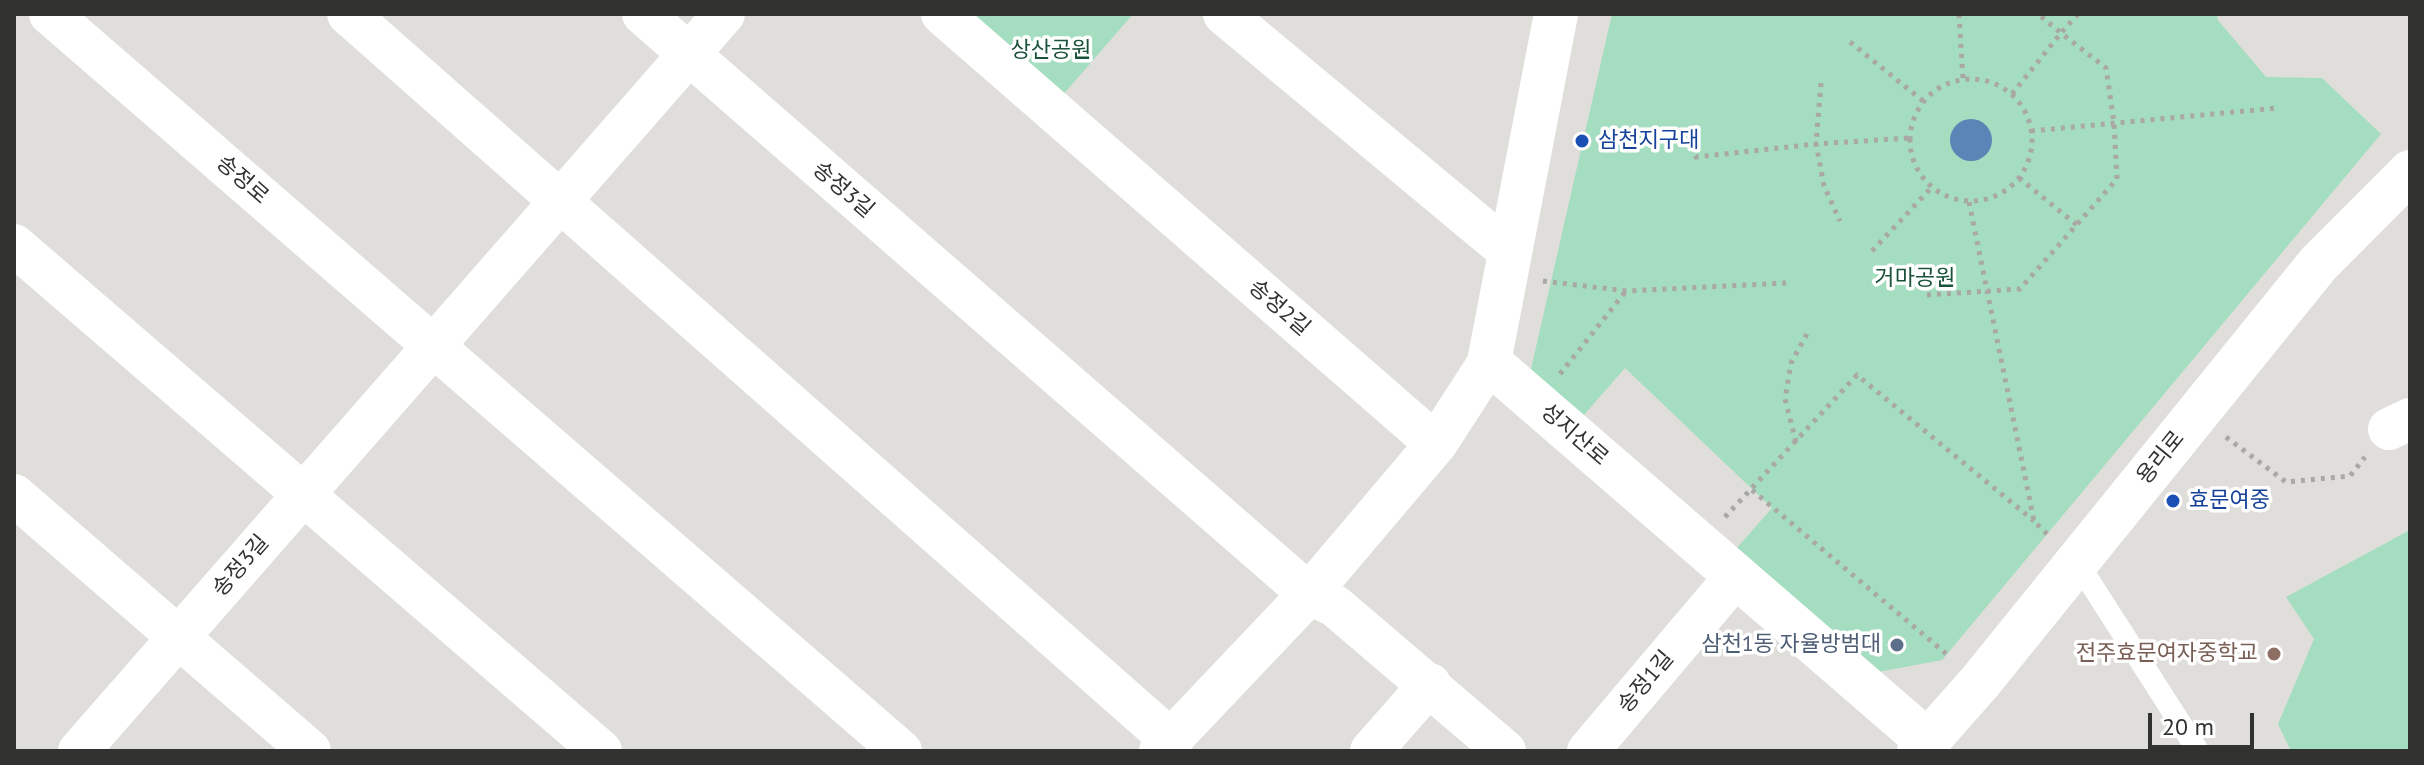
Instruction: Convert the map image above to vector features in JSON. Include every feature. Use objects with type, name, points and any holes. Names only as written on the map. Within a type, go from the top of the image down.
[{"type":"street","name":"송정로","points":[[50,14],[433,346]]},
{"type":"street","points":[[348,14],[861,468],[1166,746],[1309,594],[1436,444],[1489,362],[1556,14]]},
{"type":"street","points":[[643,14],[689,54]]},
{"type":"street","name":"송정3길","points":[[79,751],[724,14]]},
{"type":"street","name":"송정2길","points":[[942,14],[1436,444]]},
{"type":"street","points":[[1236,25],[1507,265]]},
{"type":"street","name":"송정3길","points":[[689,54],[1309,594]]},
{"type":"street","name":"용리로","points":[[1926,748],[2319,263],[2410,172]]},
{"type":"street","points":[[14,245],[587,739]]},
{"type":"street","points":[[433,346],[901,751]]},
{"type":"street","name":"성지산로","points":[[1489,362],[1700,544],[1926,748]]},
{"type":"street","points":[[14,495],[310,751]]},
{"type":"street","name":"송정1길","points":[[1588,751],[1736,576]]},
{"type":"street","points":[[1309,594],[1335,606],[1505,751]]},
{"type":"street","points":[[1371,751],[1430,684]]},
{"type":"lane","points":[[2077,562],[2198,751]]},
{"type":"path","points":[[1959,14],[1963,79]]},
{"type":"path","points":[[1927,295],[2020,289],[2117,179],[2114,123],[2106,68],[2038,14]]},
{"type":"path","points":[[2012,94],[2078,14]]},
{"type":"path","points":[[1850,42],[1923,101]]},
{"type":"path","points":[[1963,79],[1989,82],[2012,94],[2025,111],[2031,131],[2028,164],[2019,178],[2005,191],[1969,202],[1949,198],[1931,188],[1915,165],[1909,138],[1913,119],[1923,101],[1934,90],[1963,79]]},
{"type":"path","points":[[1821,83],[1816,144],[1824,186],[1840,221]]},
{"type":"path","points":[[2031,131],[2277,108]]},
{"type":"path","points":[[1692,126],[1696,157],[1909,138]]},
{"type":"path","points":[[2019,178],[2077,225]]},
{"type":"path","points":[[1872,251],[1931,188]]},
{"type":"path","points":[[1969,202],[2034,521]]},
{"type":"path","points":[[1507,265],[1627,291],[1786,283]]},
{"type":"path","points":[[1537,402],[1627,291]]},
{"type":"path","points":[[1796,442],[1785,399],[1791,363],[1808,332]]},
{"type":"path","points":[[1700,544],[1857,375],[2034,521],[2077,562]]},
{"type":"path","points":[[2196,415],[2286,482],[2350,476],[2400,424]]},
{"type":"path","points":[[1752,490],[1980,682]]},
{"type":"green space","name":"상산공원","points":[[951,14],[1133,14],[1055,104]]},
{"type":"green space","name":"거마공원","points":[[1612,14],[2218,14],[2217,19],[2266,77],[2322,78],[2381,134],[1942,660],[1851,677],[1728,558],[1772,508],[1625,368],[1576,424],[1529,378]]},
{"type":"green space","points":[[2410,530],[2410,751],[2291,751],[2278,724],[2314,639],[2286,597]]},
{"type":"water","points":[[1971,119],[1986,125],[1992,140],[1986,155],[1971,161],[1956,155],[1950,140],[1956,125]]},
{"type":"place","name":"삼천지구대","points":[[1582,141]]},
{"type":"place","name":"효문여중","points":[[2173,501]]},
{"type":"place","name":"삼천1동 자율방범대","points":[[1897,645]]},
{"type":"place","name":"전주효문여자중학교","points":[[2274,654]]}]
